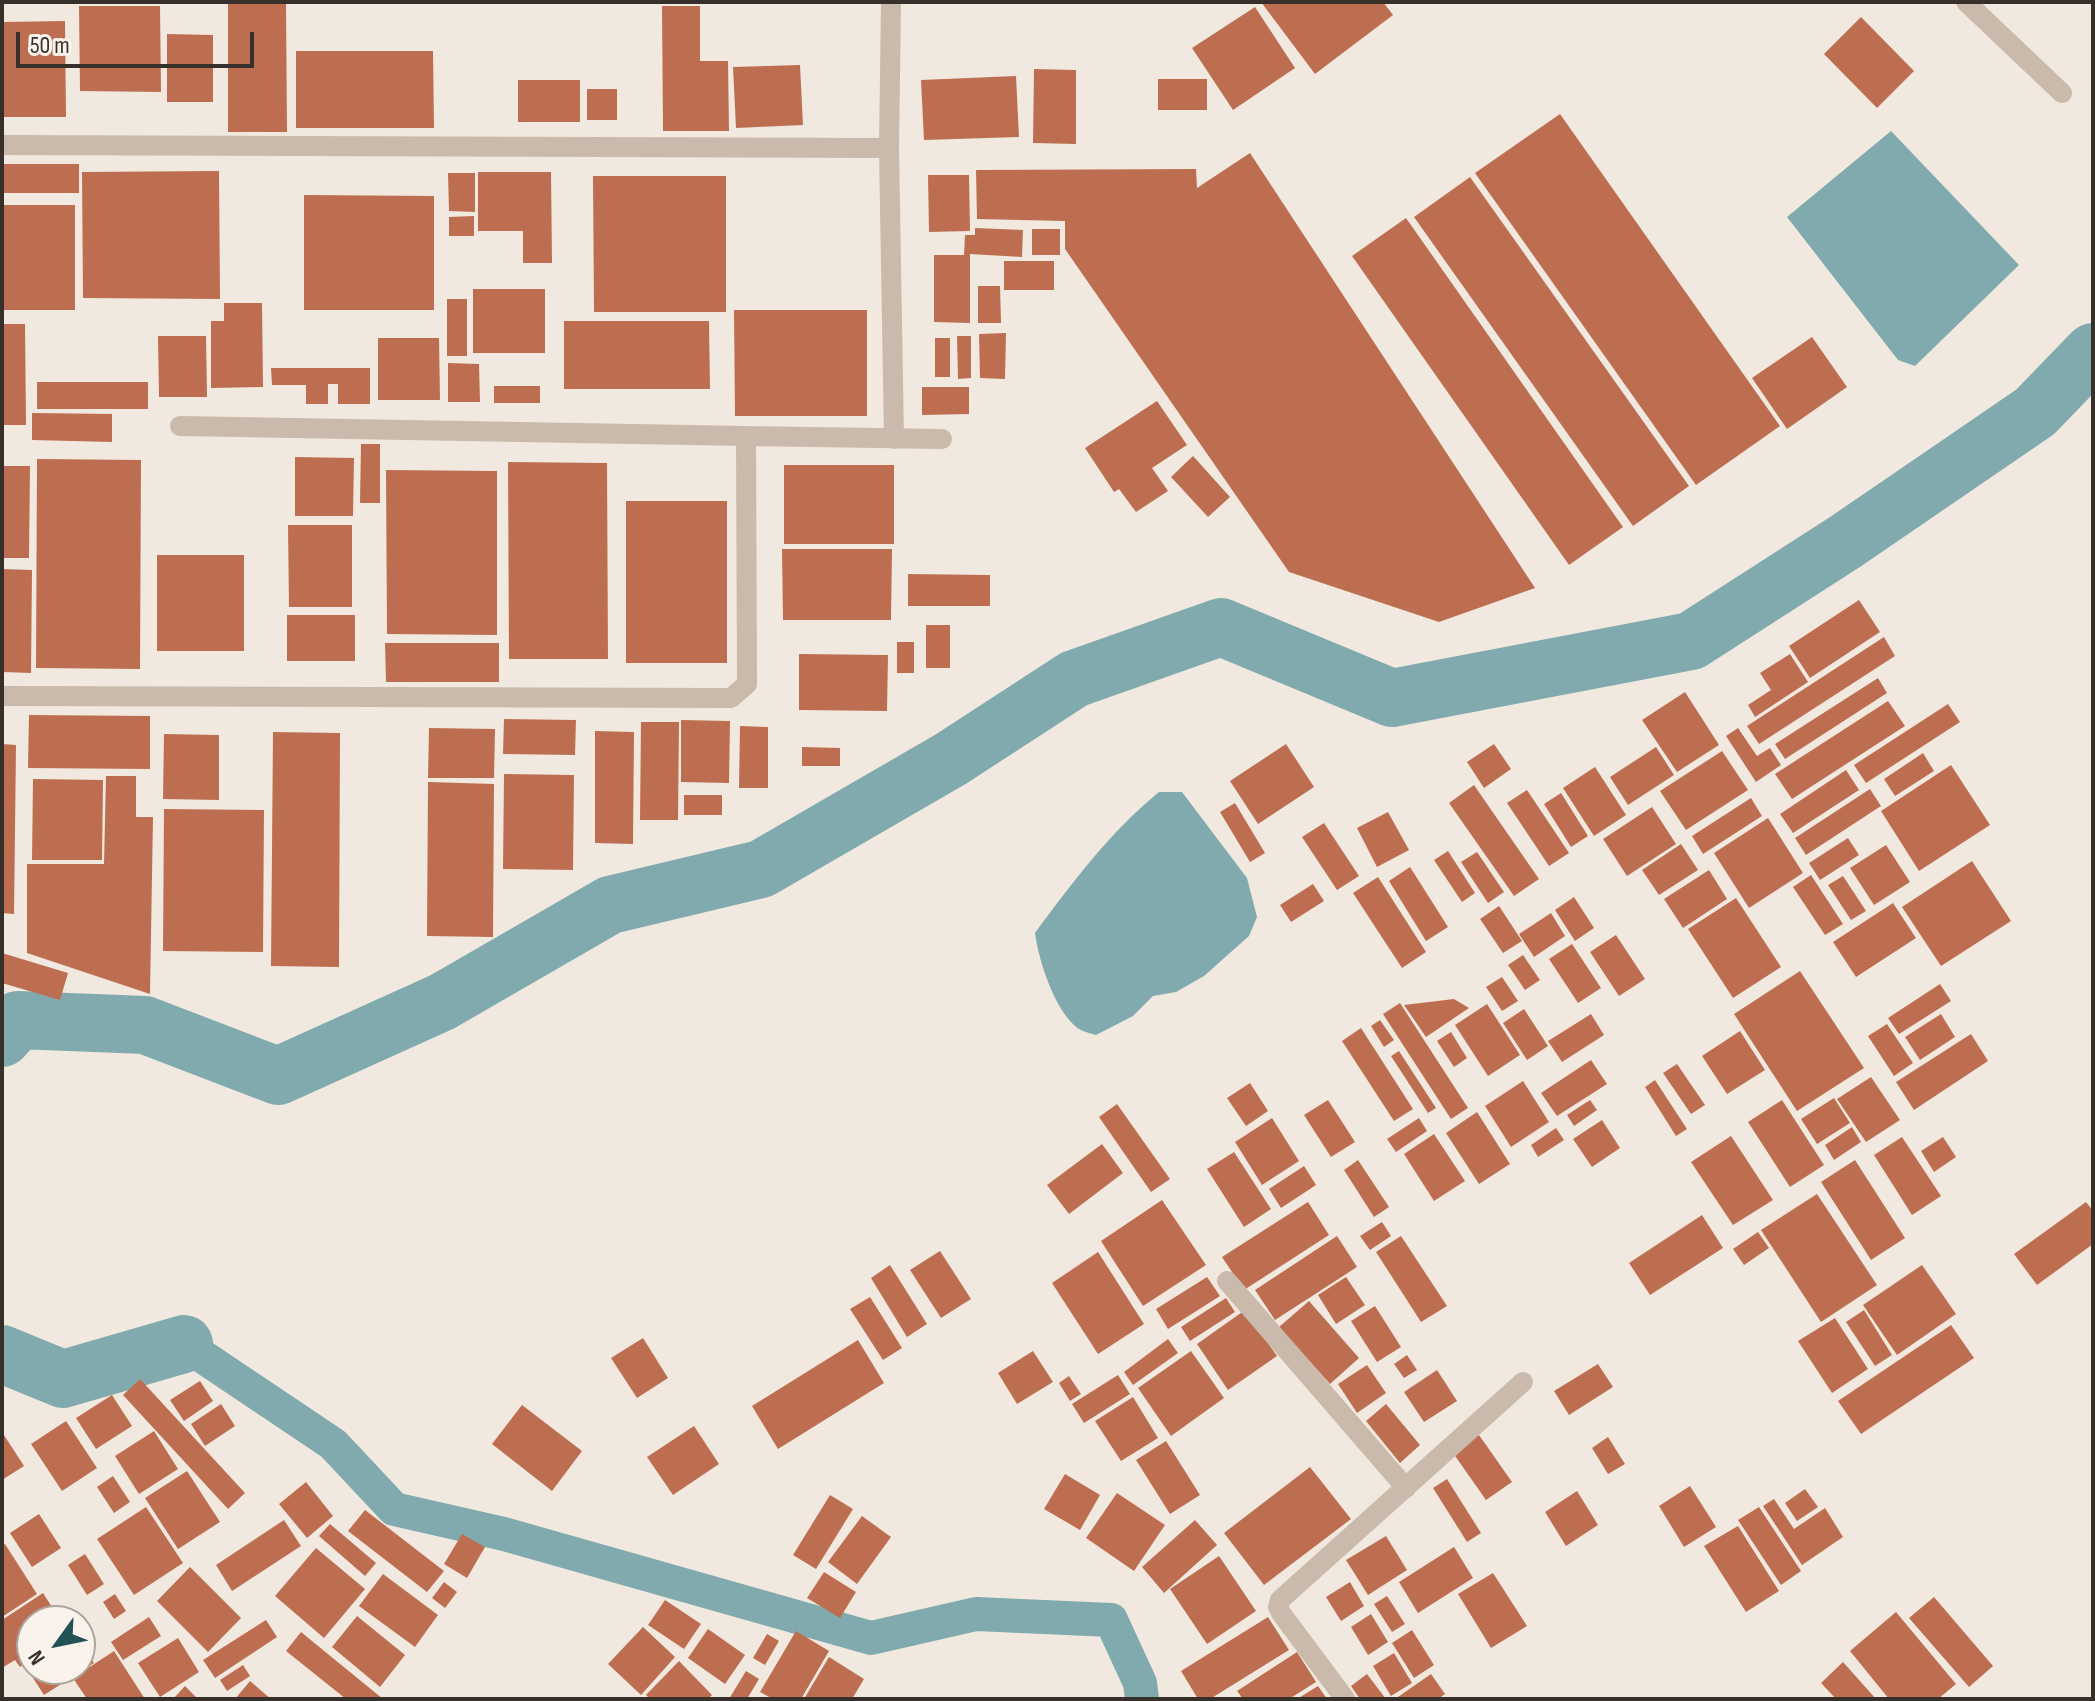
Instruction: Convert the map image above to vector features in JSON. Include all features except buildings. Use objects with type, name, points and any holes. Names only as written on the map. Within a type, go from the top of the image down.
[{"type":"street","points":[[891,2],[889,148],[894,439]]},
{"type":"street","points":[[1966,2],[2062,93]]},
{"type":"street","points":[[2,145],[889,148]]},
{"type":"street","points":[[180,426],[942,439]]},
{"type":"street","points":[[2,696],[731,698],[747,684],[746,436]]},
{"type":"street","points":[[1227,1281],[1406,1488]]},
{"type":"street","points":[[1345,1699],[1278,1607],[1280,1600],[1523,1382]]},
{"type":"water","points":[[1891,131],[2019,265],[1915,366],[1898,360],[1787,217]]},
{"type":"water","points":[[1159,792],[1182,792],[1247,878],[1257,917],[1249,936],[1204,976],[1176,992],[1153,996],[1133,1016],[1096,1035],[1084,1032],[1066,1016],[1053,994],[1035,933],[1108,841]]},
{"type":"waterway","points":[[2,1038],[18,1020],[145,1025],[278,1076],[442,1002],[610,905],[761,869],[951,759],[1074,679],[1221,627],[1392,698],[1691,641],[1845,542],[2035,412],[2093,352]]},
{"type":"waterway","points":[[184,1344],[333,1444],[394,1509],[504,1534],[871,1638],[976,1614],[1111,1620],[1140,1683],[1142,1699]]},
{"type":"waterway","points":[[2,1354],[63,1379],[184,1344]]}]
